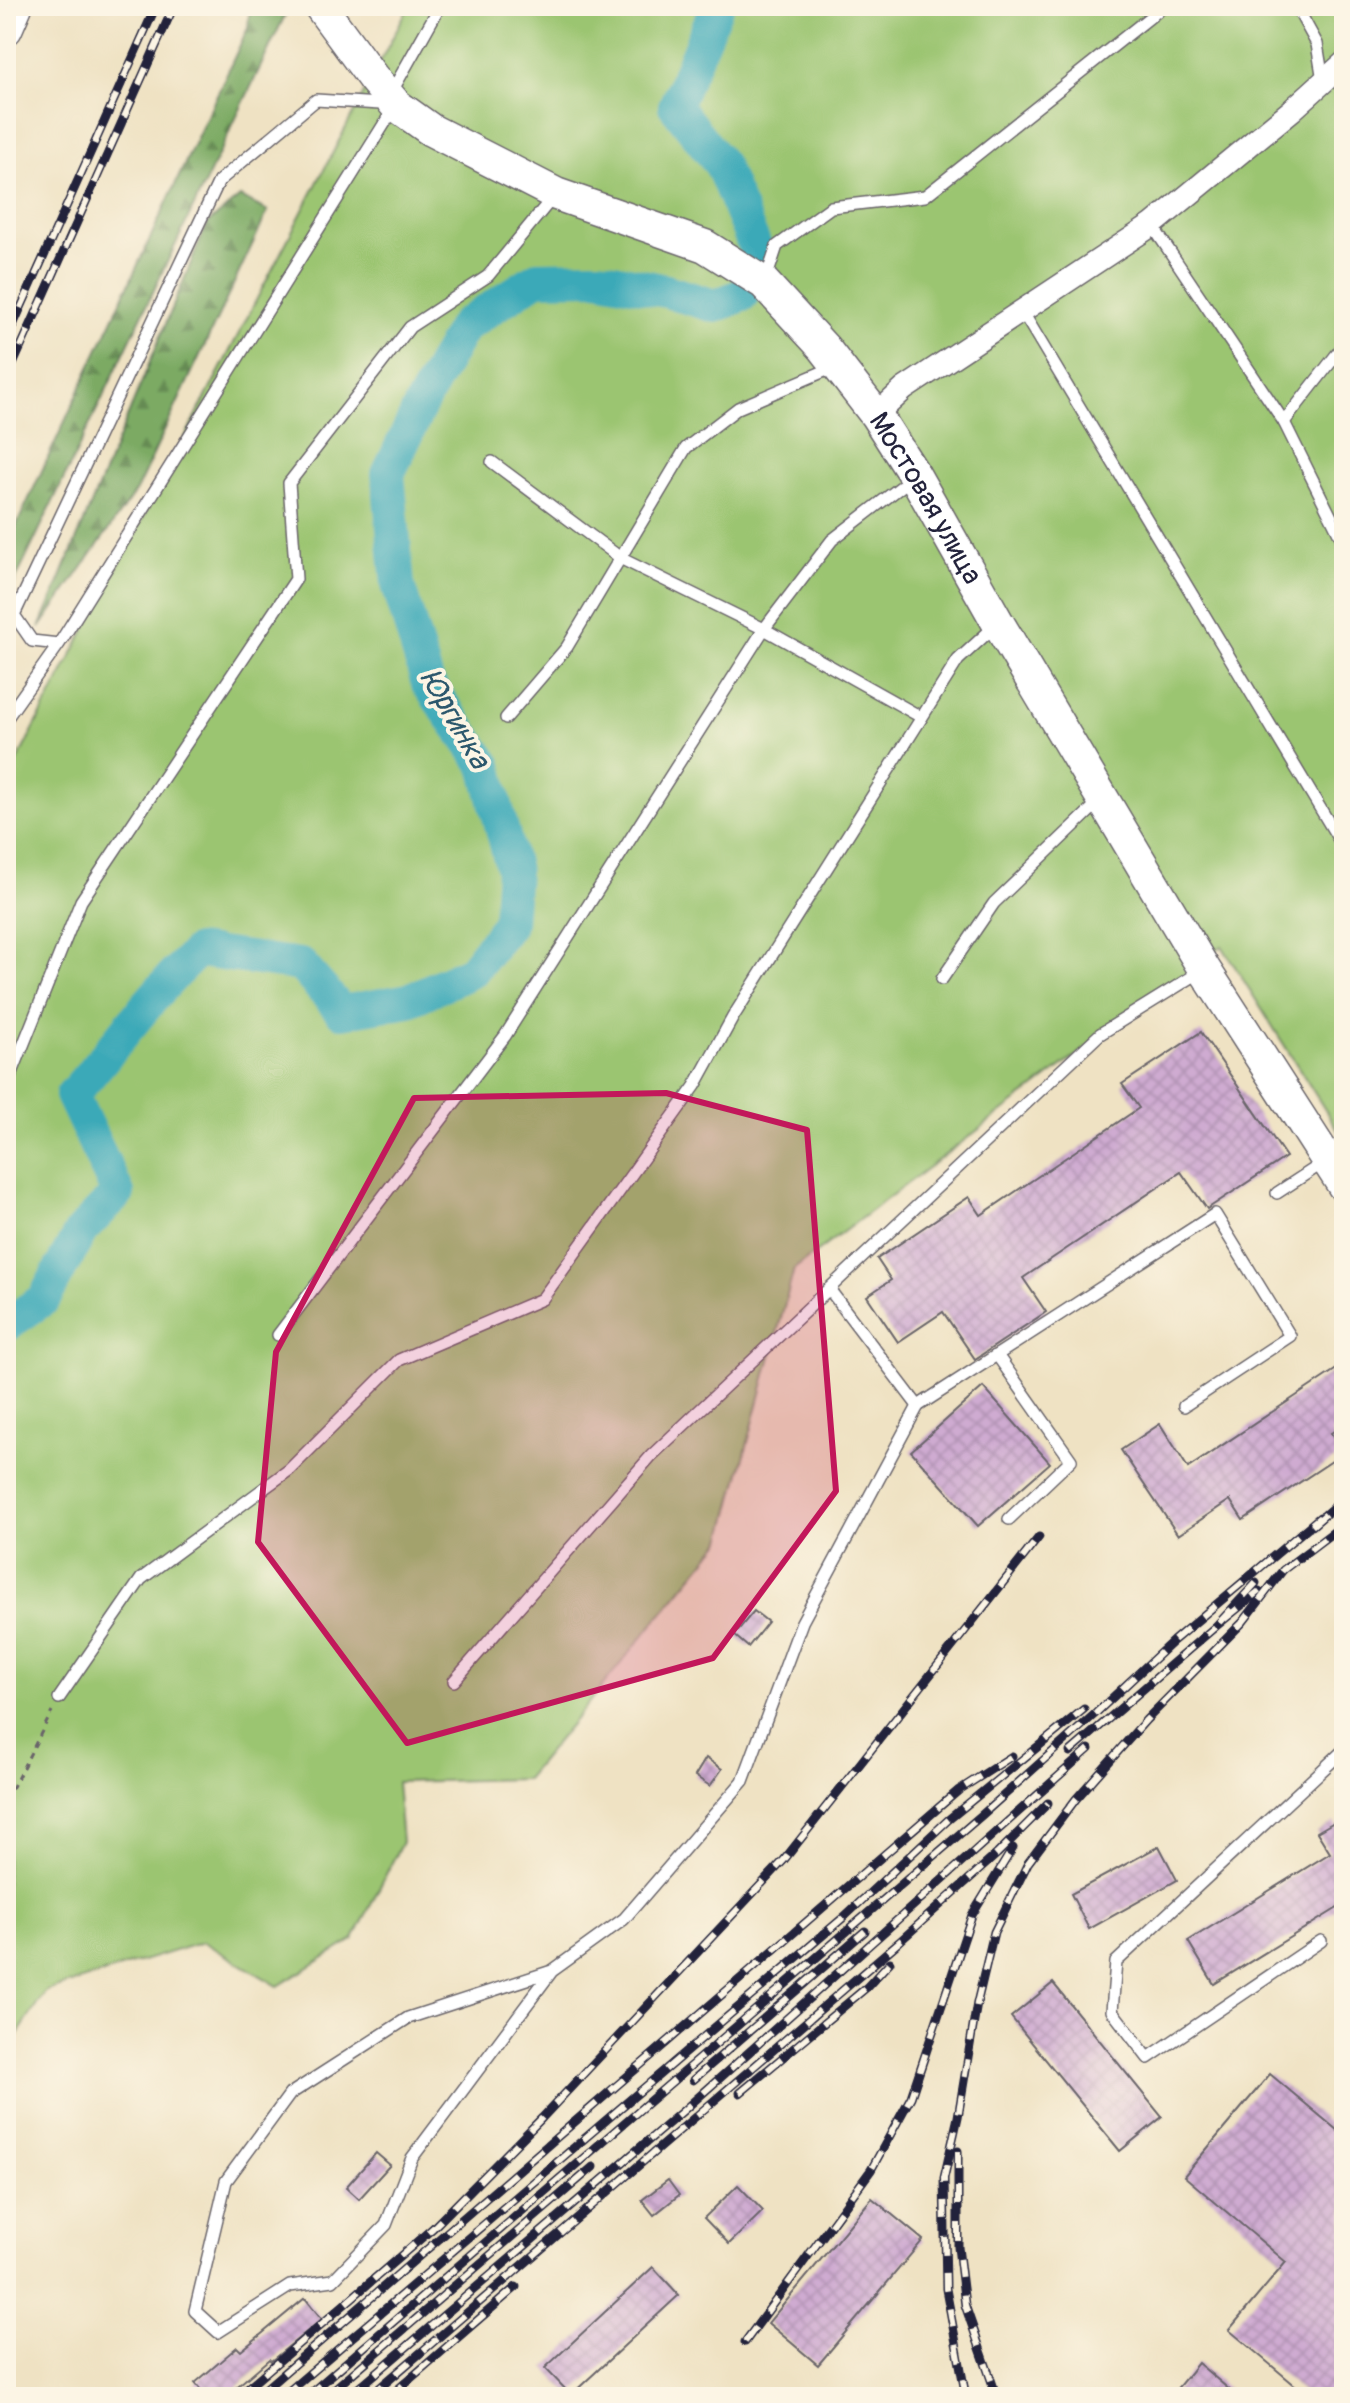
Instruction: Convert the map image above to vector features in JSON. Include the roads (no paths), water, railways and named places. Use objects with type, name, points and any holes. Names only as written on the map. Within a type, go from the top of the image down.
[{"type":"street","points":[[6,29],[16,6]]},
{"type":"street","name":"Мостовая улица","points":[[320,6],[393,101],[431,130],[556,194],[705,246],[764,283],[837,365],[876,415],[915,476],[998,623],[1204,969],[1335,1173]]},
{"type":"street","points":[[876,415],[904,389],[1152,225],[1344,63]]},
{"type":"lane","points":[[6,719],[59,644],[393,101],[440,6]]},
{"type":"lane","points":[[764,283],[777,246],[831,207],[925,196],[1164,6]]},
{"type":"lane","points":[[1296,6],[1317,44],[1324,81]]},
{"type":"lane","points":[[59,644],[32,641],[14,615],[219,181],[316,100],[393,101]]},
{"type":"lane","points":[[6,1088],[81,901],[296,579],[289,483],[410,327],[488,276],[556,194]]},
{"type":"lane","points":[[1152,225],[1284,422],[1344,543]]},
{"type":"lane","points":[[1022,311],[1344,848]]},
{"type":"lane","points":[[1284,422],[1344,345]]},
{"type":"lane","points":[[506,718],[567,647],[686,448],[738,408],[837,365]]},
{"type":"lane","points":[[492,462],[622,559],[764,629],[921,717]]},
{"type":"lane","points":[[278,1335],[505,1036],[764,629],[832,540],[915,476]]},
{"type":"lane","points":[[59,1698],[141,1579],[289,1470],[399,1360],[542,1299],[695,1086],[733,1017],[958,660],[998,623]]},
{"type":"lane","points":[[942,979],[994,903],[1102,798]]},
{"type":"lane","points":[[454,1681],[651,1456],[1100,1034],[1204,969]]},
{"type":"lane","points":[[1277,1193],[1335,1173]]},
{"type":"lane","points":[[552,1971],[408,2018],[290,2094],[226,2181],[195,2311],[218,2332],[290,2286],[333,2280],[386,2225],[412,2158],[552,1971],[624,1919],[743,1781],[802,1622],[918,1406],[1215,1214],[1290,1336],[1184,1406]]},
{"type":"lane","points":[[829,1289],[918,1406]]},
{"type":"lane","points":[[997,1355],[1071,1460],[1009,1519]]},
{"type":"lane","points":[[1321,1941],[1148,2058],[1112,2011],[1116,1962],[1344,1750]]},
{"type":"waterway","name":"Юргинка","points":[[717,6],[675,106],[721,165],[756,249]]},
{"type":"waterway","name":"Юргинка","points":[[6,1325],[44,1299],[81,1231],[118,1193],[72,1095],[149,1003],[198,951],[301,965],[342,1012],[409,1000],[472,971],[509,923],[513,871],[486,766],[428,684],[398,585],[388,474],[422,402],[464,326],[537,278],[599,277],[666,291],[715,306],[742,295]]},
{"type":"railway","points":[[6,341],[156,6]]},
{"type":"railway","points":[[6,380],[174,6]]},
{"type":"railway","points":[[1312,1526],[1344,1498]]},
{"type":"railway","points":[[306,2397],[983,1814],[1173,1641],[1320,1517]]},
{"type":"railway","points":[[966,2397],[946,2289],[944,2178],[958,2117],[977,2003],[994,1932],[1028,1863],[1076,1799],[1146,1720],[1243,1622],[1283,1570],[1344,1524]]},
{"type":"railway","points":[[237,2397],[433,2228],[542,2118],[784,1860],[1039,1537]]},
{"type":"railway","points":[[1256,1583],[1215,1627],[1259,1591]]},
{"type":"railway","points":[[1070,1752],[1215,1627]]},
{"type":"railway","points":[[282,2397],[844,1917],[948,1820],[1084,1709]]},
{"type":"railway","points":[[348,2397],[684,2110],[1089,1749]]},
{"type":"railway","points":[[256,2397],[959,1790],[1012,1756]]},
{"type":"railway","points":[[369,2397],[899,1942],[997,1854],[1048,1803]]},
{"type":"railway","points":[[745,2342],[871,2170],[911,2097],[972,1915],[1013,1848]]},
{"type":"railway","points":[[693,2080],[865,1931]]},
{"type":"railway","points":[[740,2093],[867,1987],[890,1962]]},
{"type":"railway","points":[[958,2151],[958,2247],[965,2305],[997,2397]]},
{"type":"railway","points":[[325,2397],[593,2167]]},
{"type":"railway","points":[[389,2397],[516,2287]]}]
